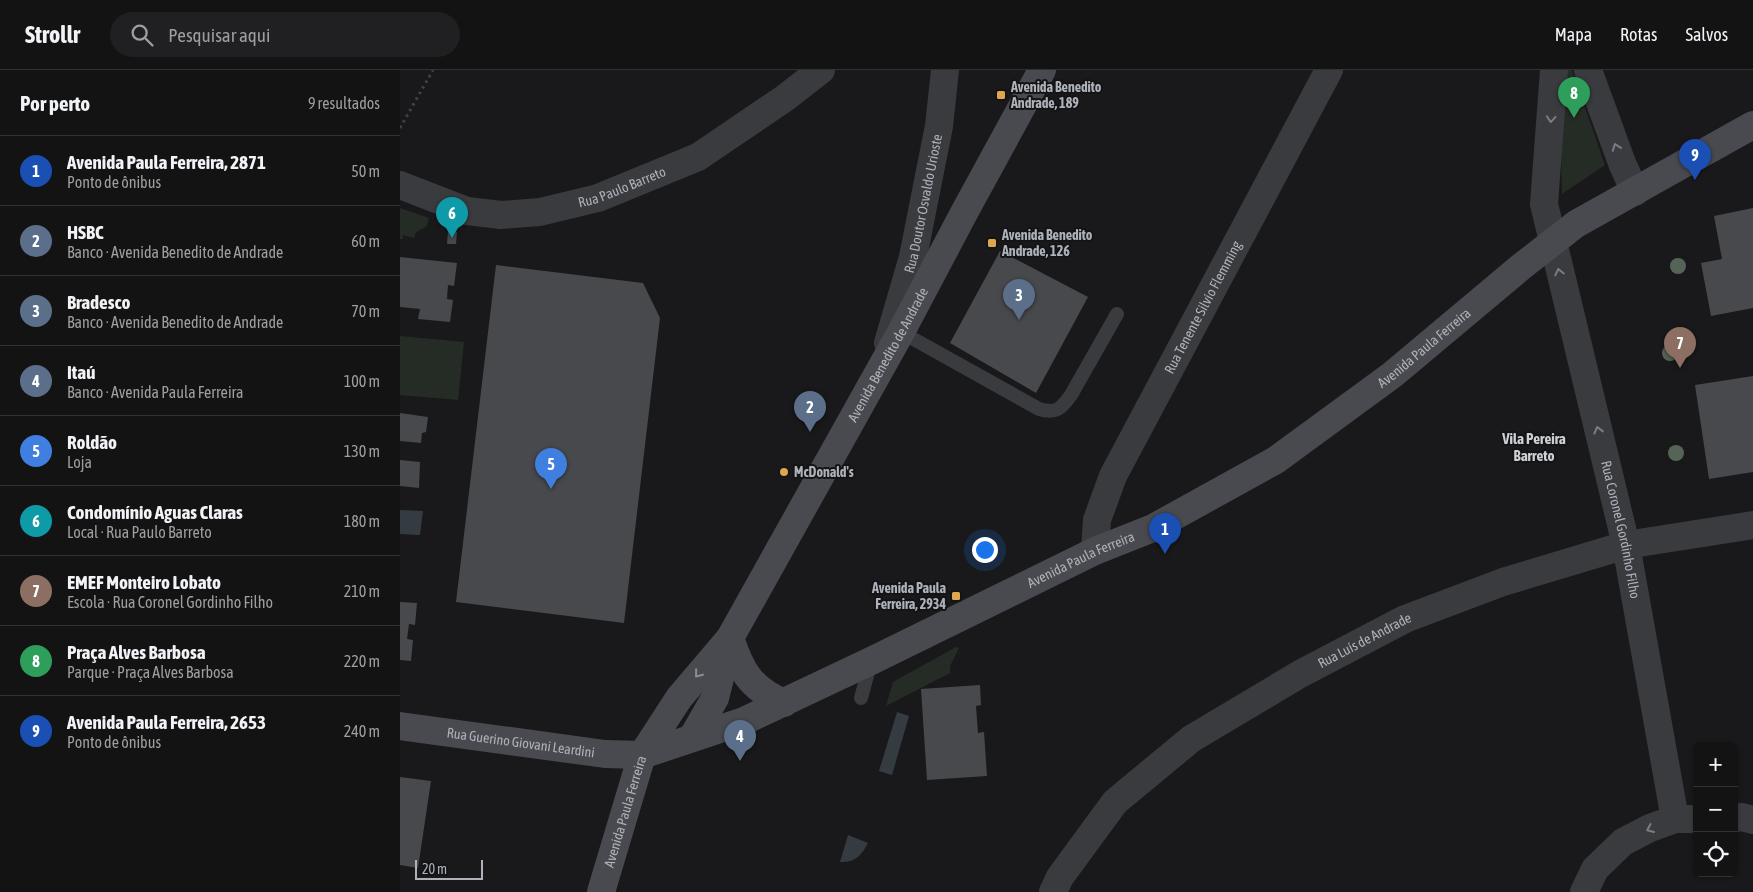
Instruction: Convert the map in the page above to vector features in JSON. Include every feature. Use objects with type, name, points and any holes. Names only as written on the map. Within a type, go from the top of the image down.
[{"type":"main road","name":"Avenida Benedito de Andrade","points":[[642,755],[679,698],[730,638],[901,332],[1042,70]]},
{"type":"main road","name":"Avenida Paula Ferreira","points":[[601,892],[642,755],[744,721],[784,703],[1095,551],[1153,528],[1276,460],[1392,375],[1576,224],[1753,125]]},
{"type":"main road","name":"Avenida Benedito de Andrade","points":[[692,738],[715,698],[730,638]]},
{"type":"main road","points":[[730,638],[738,662],[746,676],[762,692],[784,703]]},
{"type":"main road","name":"Rua Guerino Giovani Leardini","points":[[400,726],[605,754],[642,755]]},
{"type":"street","name":"Rua Paulo Barreto","points":[[400,185],[467,211],[501,215],[540,212],[598,198],[698,157],[785,98],[821,70]]},
{"type":"street","name":"Rua Doutor Osvaldo Urioste","points":[[882,364],[913,257],[939,126],[945,70]]},
{"type":"street","name":"Rua Tenente Silvio Flemming","points":[[1095,551],[1097,520],[1113,476],[1329,70]]},
{"type":"street","name":"Rua Coronel Gordinho Filho","points":[[1554,70],[1544,204],[1626,545],[1686,819]]},
{"type":"street","points":[[1588,70],[1622,163],[1635,192]]},
{"type":"street","name":"Rua Luís de Andrade","points":[[1053,892],[1060,877],[1116,802],[1191,739],[1300,674],[1405,619],[1503,582],[1626,545],[1753,524]]},
{"type":"street","points":[[1738,818],[1753,820]]},
{"type":"street","points":[[1584,892],[1595,869],[1623,842],[1650,828],[1686,819]]},
{"type":"lane","points":[[901,332],[1039,409],[1049,412],[1064,405],[1071,395],[1117,314]]},
{"type":"lane","points":[[861,698],[871,661]]},
{"type":"path","points":[[400,128],[433,70]]},
{"type":"shaded area","points":[[1559,70],[1572,70],[1605,165],[1562,194]]},
{"type":"shaded area","points":[[400,208],[429,218],[427,226],[416,232],[414,238],[403,235],[403,239],[400,239]]},
{"type":"shaded area","points":[[400,336],[464,342],[458,400],[400,395]]},
{"type":"shaded area","points":[[400,510],[423,511],[420,535],[400,534]]},
{"type":"shaded area","points":[[956,647],[959,648],[950,666],[950,673],[886,706],[893,682]]},
{"type":"shaded area","points":[[897,712],[909,716],[892,775],[879,771]]},
{"type":"shaded area","points":[[848,835],[868,843],[854,860],[840,862]]},
{"type":"building","points":[[1753,208],[1753,308],[1711,316],[1701,263],[1722,259],[1714,216]]},
{"type":"building","points":[[448,231],[457,232],[456,244],[447,244]]},
{"type":"building","points":[[1000,251],[1088,297],[1036,393],[950,343]]},
{"type":"building","points":[[400,257],[457,263],[454,286],[448,285],[447,299],[453,300],[450,322],[418,319],[420,309],[400,307]]},
{"type":"building","points":[[496,265],[643,283],[660,318],[624,623],[456,602]]},
{"type":"building","points":[[1753,376],[1753,472],[1709,479],[1695,385]]},
{"type":"building","points":[[400,413],[428,417],[426,432],[422,433],[421,443],[400,441]]},
{"type":"building","points":[[400,460],[420,462],[419,488],[400,486]]},
{"type":"building","points":[[400,602],[417,603],[415,625],[409,624],[407,639],[413,640],[411,661],[400,660]]},
{"type":"building","points":[[980,685],[981,705],[976,706],[978,733],[984,732],[987,776],[927,780],[921,689]]},
{"type":"building","points":[[400,777],[431,781],[418,868],[400,865]]},
{"type":"place","name":"Avenida Benedito Andrade, 189","points":[[1001,95]]},
{"type":"place","name":"Praça Alves Barbosa","points":[[1574,118]]},
{"type":"place","name":"Avenida Paula Ferreira, 2653","points":[[1695,180]]},
{"type":"place","name":"Condomínio Aguas Claras","points":[[452,238]]},
{"type":"place","name":"Avenida Benedito Andrade, 126","points":[[992,243]]},
{"type":"place","name":"Bradesco","points":[[1019,320]]},
{"type":"place","name":"EMEF Monteiro Lobato","points":[[1680,368]]},
{"type":"place","name":"HSBC","points":[[810,432]]},
{"type":"place","name":"McDonald's","points":[[784,472]]},
{"type":"place","name":"Roldão","points":[[551,489]]},
{"type":"place","name":"Avenida Paula Ferreira, 2871","points":[[1165,554]]},
{"type":"place","name":"Avenida Paula Ferreira, 2934","points":[[956,596]]},
{"type":"place","name":"Itaú","points":[[740,761]]},
{"type":"district","name":"Vila Pereira Barreto","points":[[1534,446]]}]
